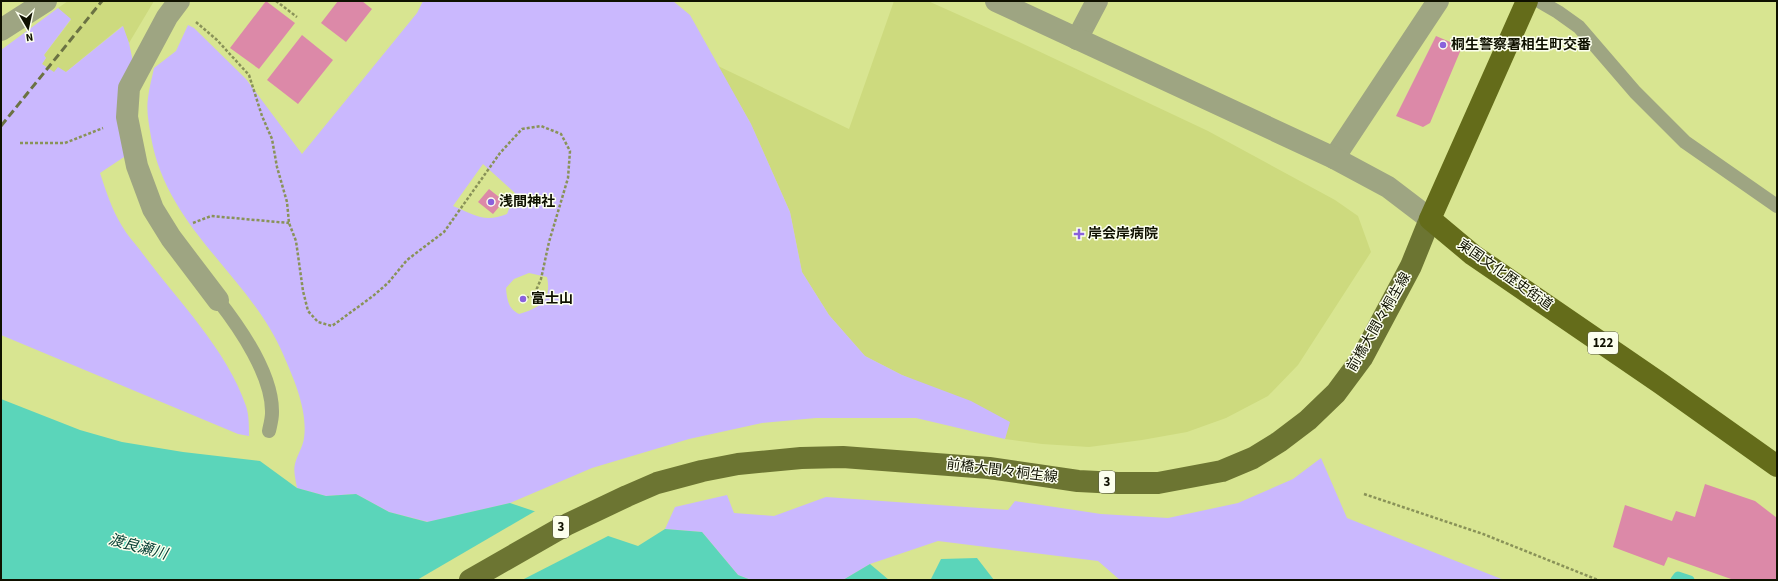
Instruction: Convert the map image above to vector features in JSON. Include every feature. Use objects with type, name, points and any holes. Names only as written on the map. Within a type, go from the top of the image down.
[{"type":"highway","points":[[1430,219],[1527,1]]},
{"type":"highway","name":"東国文化歴史街道","points":[[1430,219],[1473,255],[1660,382],[1777,466]]},
{"type":"main road","name":"前橋大間々桐生線","points":[[470,580],[568,524],[657,483],[702,471],[738,464],[801,458],[843,457],[989,468],[1078,481],[1118,483],[1158,483],[1222,471],[1253,458],[1279,442],[1308,420],[1336,393],[1366,350],[1411,266],[1430,219]]},
{"type":"street","points":[[1,30],[46,1]]},
{"type":"street","points":[[179,1],[167,17],[128,88],[127,117],[136,166],[153,209],[171,238],[218,300]]},
{"type":"street","points":[[996,1],[1334,158],[1388,187],[1430,219]]},
{"type":"street","points":[[1078,39],[1097,1]]},
{"type":"street","points":[[1334,158],[1438,1]]},
{"type":"lane","points":[[1539,1],[1579,26],[1635,92],[1685,142],[1777,206]]},
{"type":"lane","points":[[218,300],[238,325],[268,382],[272,413],[269,432]]},
{"type":"path","points":[[276,1],[297,17]]},
{"type":"path","points":[[196,22],[217,40],[249,75],[262,116],[272,139],[277,167],[287,202],[289,223],[296,241],[303,291],[308,311],[318,322],[332,326],[374,296],[388,283],[407,260],[444,232],[500,153],[522,129],[541,126],[561,134],[570,150],[568,178],[549,242],[541,279],[534,295],[523,299]]},
{"type":"path","points":[[20,143],[65,143],[127,117]]},
{"type":"path","points":[[199,220],[212,216],[289,223]]},
{"type":"path","points":[[1364,494],[1483,534],[1598,580]]},
{"type":"shaded area","points":[[68,1],[154,1],[129,43],[122,26],[66,72],[54,73],[42,64],[46,58],[44,55],[71,20],[58,8]]},
{"type":"shaded area","points":[[423,1],[673,1],[690,15],[751,124],[790,212],[802,272],[829,315],[865,356],[902,375],[971,401],[1010,422],[1005,439],[916,418],[816,418],[762,423],[689,439],[592,468],[510,503],[428,522],[389,512],[356,494],[326,496],[297,488],[294,467],[303,441],[305,428],[302,406],[296,384],[268,325],[250,299],[191,225],[173,198],[160,169],[151,137],[147,103],[154,68],[176,51],[188,25],[194,28],[246,79],[302,154],[417,13]],"holes":[[[483,164],[515,193],[507,214],[499,217],[486,218],[474,215],[453,206]],[[529,273],[547,277],[548,292],[546,298],[538,306],[519,314],[510,306],[506,288],[514,279]]]},
{"type":"shaded area","name":"岸会岸病院","points":[[894,1],[928,1],[1017,41],[1208,131],[1335,200],[1358,216],[1371,252],[1298,365],[1268,396],[1226,418],[1187,432],[1089,447],[1042,444],[1005,439],[1009,422],[902,375],[865,356],[829,315],[802,272],[790,212],[751,124],[718,66],[849,129]]},
{"type":"shaded area","points":[[58,8],[71,19],[44,55],[46,58],[42,64],[54,72],[58,67],[66,72],[123,26],[132,57],[139,147],[100,173],[118,220],[128,235],[199,325],[226,364],[246,406],[249,436],[238,434],[1,335],[1,50]]},
{"type":"shaded area","points":[[1321,458],[1347,518],[1504,580],[1120,580],[1098,561],[938,541],[870,564],[843,580],[751,580],[738,575],[702,532],[665,529],[675,507],[727,495],[734,513],[774,516],[826,497],[1008,510],[1015,501],[1101,514],[1168,518],[1238,503],[1293,479]]},
{"type":"water","name":"渡良瀬川","points":[[1,399],[80,430],[122,442],[183,452],[260,461],[297,488],[326,496],[356,494],[389,512],[427,522],[510,503],[638,546],[665,529],[702,532],[738,575],[751,580],[1,580]]},
{"type":"water","points":[[977,558],[994,580],[927,580],[931,579],[941,559]]},
{"type":"water","points":[[870,564],[889,580],[843,580]]},
{"type":"pier","points":[[537,510],[610,535],[522,580],[417,580]]},
{"type":"building","points":[[266,1],[295,23],[259,69],[230,48]]},
{"type":"building","points":[[338,1],[362,1],[372,9],[346,42],[321,23]]},
{"type":"building","points":[[302,35],[333,60],[298,104],[267,80]]},
{"type":"building","points":[[1436,36],[1462,47],[1430,123],[1423,127],[1396,116]]},
{"type":"building","name":"浅間神社","points":[[489,189],[504,201],[493,214],[478,202]]},
{"type":"building","points":[[1705,484],[1755,501],[1777,518],[1777,580],[1734,580],[1668,557],[1664,566],[1613,547],[1625,505],[1672,521],[1676,511],[1695,517]]},
{"type":"waterway","points":[[1675,580],[1678,576],[1690,580]]},
{"type":"railway","points":[[1,126],[102,1]]},
{"type":"place","name":"桐生警察署相生町交番","points":[[1443,45]]},
{"type":"place","name":"浅間神社","points":[[491,202]]},
{"type":"place","name":"岸会岸病院","points":[[1079,234]]},
{"type":"place","name":"富士山","points":[[523,299]]}]
